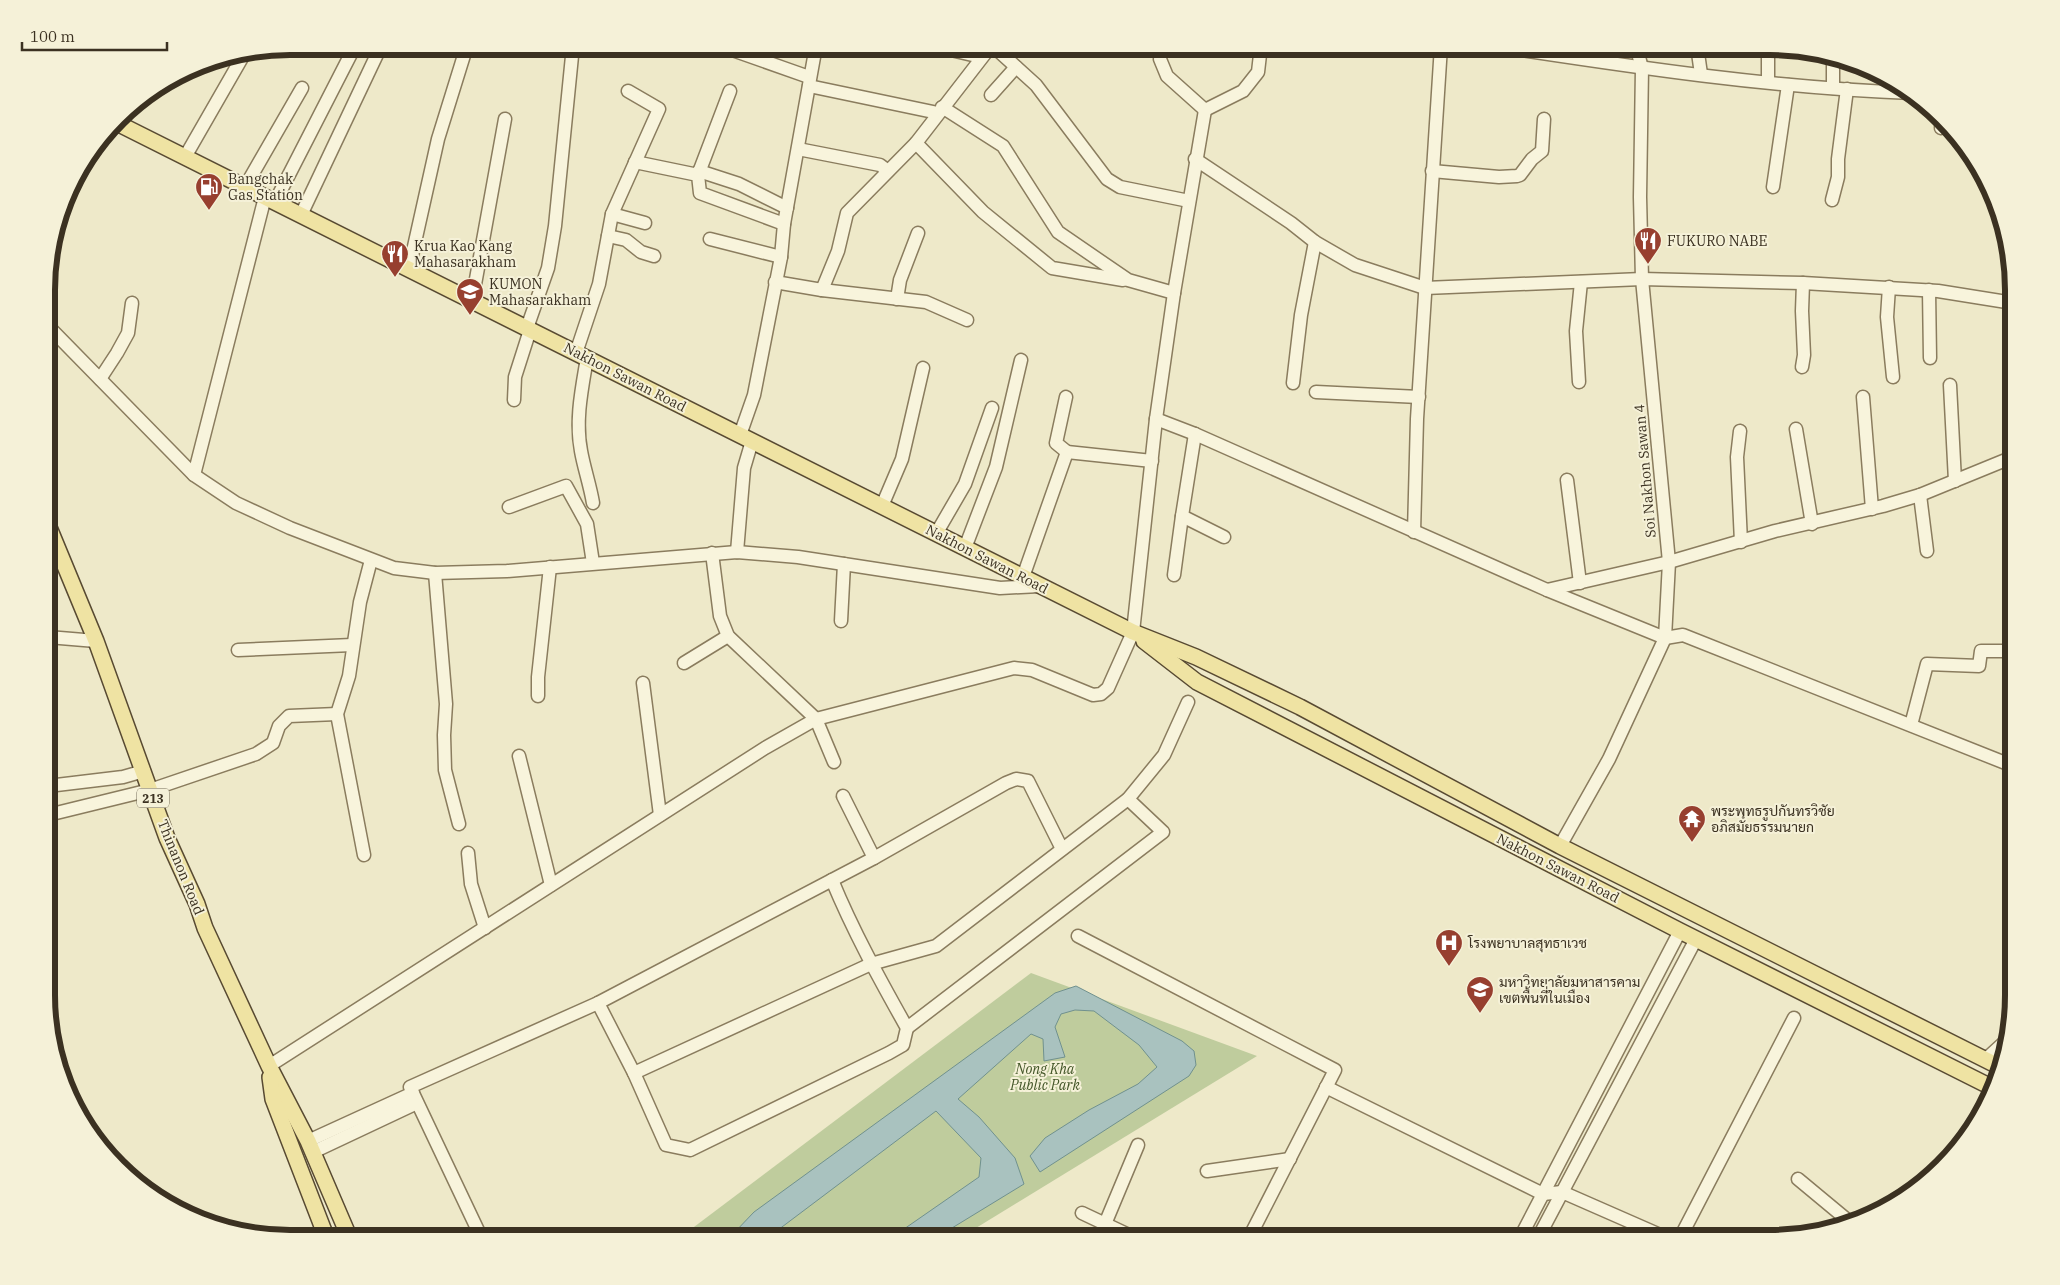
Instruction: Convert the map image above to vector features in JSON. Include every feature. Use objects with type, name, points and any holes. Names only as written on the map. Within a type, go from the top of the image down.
[{"type":"main road","name":"Nakhon Sawan Road","points":[[122,126],[1133,632],[1196,657],[1300,707],[1560,846],[1995,1065]]},
{"type":"main road","name":"Thinanon Road","points":[[55,542],[96,642],[144,770],[167,838],[197,904],[205,928],[269,1066],[310,1147],[346,1230]]},
{"type":"main road","name":"Nakhon Sawan Road","points":[[1133,632],[1186,676],[1680,931],[1987,1085]]},
{"type":"main road","points":[[1186,676],[1196,657]]},
{"type":"main road","points":[[1905,1044],[1914,1024]]},
{"type":"main road","name":"Thinanon Road","points":[[269,1066],[273,1099],[324,1230]]},
{"type":"main road","points":[[304,1178],[321,1171]]},
{"type":"street","points":[[194,475],[270,200],[351,55]]},
{"type":"street","points":[[301,215],[377,55]]},
{"type":"street","points":[[409,269],[438,139],[464,55]]},
{"type":"street","points":[[514,400],[515,376],[548,268],[555,226],[572,55]]},
{"type":"street","points":[[744,55],[809,81],[940,110],[1003,146],[1058,232],[1128,280]]},
{"type":"street","points":[[737,552],[746,438],[781,257],[784,224],[814,55]]},
{"type":"street","points":[[822,290],[838,251],[847,213],[916,143],[981,56],[976,55]]},
{"type":"street","points":[[1002,55],[1036,85],[1107,179],[1120,187],[1189,201]]},
{"type":"street","points":[[1160,55],[1167,76],[1205,110]]},
{"type":"street","points":[[1205,110],[1243,92],[1258,72],[1260,55]]},
{"type":"street","points":[[1414,532],[1418,397],[1439,55]]},
{"type":"street","points":[[1575,55],[1642,68],[1788,85],[1847,89],[1891,88]]},
{"type":"street","name":"Soi Nakhon Sawan 4","points":[[1560,846],[1609,759],[1665,638],[1669,562],[1642,279],[1640,197],[1642,68],[1638,55]]},
{"type":"street","points":[[1698,55],[1701,74]]},
{"type":"street","points":[[1768,55],[1768,82]]},
{"type":"street","points":[[186,157],[240,61]]},
{"type":"street","points":[[1833,64],[1833,88]]},
{"type":"street","points":[[991,95],[1016,67]]},
{"type":"street","points":[[1773,187],[1788,85]]},
{"type":"street","points":[[245,187],[302,88]]},
{"type":"street","points":[[1832,200],[1838,177],[1838,159],[1847,89]]},
{"type":"street","points":[[593,503],[590,481],[580,451],[581,356],[599,284],[612,214],[659,109],[628,91]]},
{"type":"street","points":[[730,91],[698,173],[700,193],[784,224]]},
{"type":"street","points":[[269,1066],[765,748],[816,719],[1014,668],[1032,670],[1093,695],[1101,694],[1108,688],[1133,632],[1156,419],[1174,293],[1205,110]]},
{"type":"street","points":[[472,301],[505,119]]},
{"type":"street","points":[[1432,171],[1499,177],[1520,175],[1532,159],[1542,151],[1544,119]]},
{"type":"street","points":[[916,143],[983,212],[1052,268],[1128,280],[1174,293]]},
{"type":"street","points":[[798,150],[880,165],[888,172]]},
{"type":"street","points":[[1196,159],[1316,242],[1355,265],[1425,288],[1642,279],[1889,287],[1929,290],[2005,302]]},
{"type":"street","points":[[635,162],[698,173],[739,184],[787,208]]},
{"type":"street","points":[[612,214],[645,223]]},
{"type":"street","points":[[897,299],[900,280],[918,233]]},
{"type":"street","points":[[608,236],[626,240],[641,252],[654,256]]},
{"type":"street","points":[[710,239],[781,257]]},
{"type":"street","points":[[1293,383],[1301,315],[1316,242]]},
{"type":"street","points":[[775,282],[822,290],[926,302],[967,320]]},
{"type":"street","points":[[1579,382],[1576,331],[1581,282]]},
{"type":"street","points":[[1802,367],[1804,354],[1803,283]]},
{"type":"street","points":[[1889,287],[1887,317],[1893,377]]},
{"type":"street","points":[[1929,290],[1930,358]]},
{"type":"street","points":[[100,379],[117,354],[128,333],[132,303]]},
{"type":"street","points":[[55,333],[194,475],[236,503],[290,528],[394,568],[435,573],[507,571],[737,552],[844,564],[1000,588],[1040,586]]},
{"type":"street","points":[[964,548],[996,467],[1021,360]]},
{"type":"street","points":[[882,506],[902,459],[922,368]]},
{"type":"street","points":[[1950,385],[1955,481]]},
{"type":"street","points":[[1316,392],[1418,397]]},
{"type":"street","points":[[1066,397],[1056,443],[1067,452],[1152,461]]},
{"type":"street","points":[[1863,397],[1872,509]]},
{"type":"street","points":[[936,534],[964,484],[992,408]]},
{"type":"street","points":[[1156,419],[1194,434],[1546,590],[1665,638],[1683,634],[2005,763]]},
{"type":"street","points":[[1796,429],[1812,524]]},
{"type":"street","points":[[1740,431],[1737,457],[1741,542]]},
{"type":"street","points":[[1174,575],[1194,434]]},
{"type":"street","points":[[1022,577],[1067,452]]},
{"type":"street","points":[[1546,590],[1669,562],[1775,531],[1872,509],[1920,495],[2005,460]]},
{"type":"street","points":[[1568,480],[1580,583]]},
{"type":"street","points":[[509,507],[566,486],[587,524],[593,563]]},
{"type":"street","points":[[1920,495],[1927,551]]},
{"type":"street","points":[[1182,516],[1224,537]]},
{"type":"street","points":[[712,553],[720,616],[728,636],[816,719],[834,762]]},
{"type":"street","points":[[364,855],[337,714],[349,676],[352,645],[360,602],[371,560]]},
{"type":"street","points":[[841,621],[844,564]]},
{"type":"street","points":[[538,696],[538,677],[550,567]]},
{"type":"street","points":[[435,573],[446,704],[444,735],[445,770],[460,824]]},
{"type":"street","points":[[684,663],[728,636]]},
{"type":"street","points":[[55,638],[96,642]]},
{"type":"street","points":[[238,650],[352,645]]},
{"type":"street","points":[[1911,725],[1927,664],[1978,666],[1981,651],[2005,651]]},
{"type":"street","points":[[643,683],[660,815]]},
{"type":"street","points":[[634,1073],[872,964],[936,946],[1128,799],[1164,755],[1188,702]]},
{"type":"street","points":[[55,813],[150,790],[256,754],[273,743],[279,726],[289,716],[337,714]]},
{"type":"street","points":[[519,756],[551,885]]},
{"type":"street","points":[[55,785],[123,777],[144,770]]},
{"type":"street","points":[[478,1230],[410,1087],[598,1003],[874,858],[1016,779],[1028,781],[1062,849]]},
{"type":"street","points":[[843,796],[874,858]]},
{"type":"street","points":[[598,1003],[634,1073],[666,1145],[690,1150],[903,1045],[907,1028],[1163,832],[1128,799]]},
{"type":"street","points":[[468,853],[472,884],[484,928]]},
{"type":"street","points":[[832,880],[872,964],[907,1028]]},
{"type":"street","points":[[1525,1230],[1680,931]]},
{"type":"street","points":[[1078,936],[1335,1070],[1253,1230]]},
{"type":"street","points":[[1542,1230],[1696,939]]},
{"type":"street","points":[[1684,1230],[1794,1018]]},
{"type":"street","points":[[1628,1030],[1643,1038]]},
{"type":"street","points":[[1985,1060],[1999,1047]]},
{"type":"street","points":[[1602,1080],[1617,1088]]},
{"type":"street","points":[[1326,1087],[1543,1194],[1562,1192],[1649,1230]]},
{"type":"street","points":[[310,1147],[415,1098]]},
{"type":"street","points":[[1579,1125],[1593,1132]]},
{"type":"street","points":[[1105,1224],[1138,1145]]},
{"type":"street","points":[[1207,1171],[1290,1159]]},
{"type":"street","points":[[1798,1179],[1845,1218]]},
{"type":"street","points":[[1082,1213],[1118,1230]]},
{"type":"green space","name":"Nong Kha Public Park","points":[[1031,973],[1257,1056],[973,1230],[690,1230]]},
{"type":"water","points":[[1076,986],[1182,1041],[1194,1051],[1196,1065],[1189,1076],[1040,1172],[1030,1156],[1045,1138],[1089,1110],[1138,1084],[1157,1067],[1139,1045],[1094,1011],[1075,1010],[1061,1014],[1055,1027],[1065,1057],[1044,1061],[1043,1039],[1031,1034],[958,1099],[979,1117],[1015,1158],[1024,1184],[949,1230],[902,1230],[979,1177],[981,1158],[936,1111],[778,1230],[737,1230],[754,1212],[1055,993]]},
{"type":"place","name":"Bangchak Gas Station","points":[[209,211]]},
{"type":"place","name":"FUKURO NABE","points":[[1648,265]]},
{"type":"place","name":"Krua Kao Kang Mahasarakham","points":[[395,278]]},
{"type":"place","name":"KUMON Mahasarakham","points":[[470,316]]},
{"type":"place","name":"พระพุทธรูปกันทรวิชัย อภิสมัยธรรมนายก","points":[[1692,843]]},
{"type":"place","name":"โรงพยาบาลสุทธาเวช","points":[[1449,967]]},
{"type":"place","name":"มหาวิทยาลัยมหาสารคาม เขตพื้นที่ในเมือง","points":[[1480,1014]]}]
